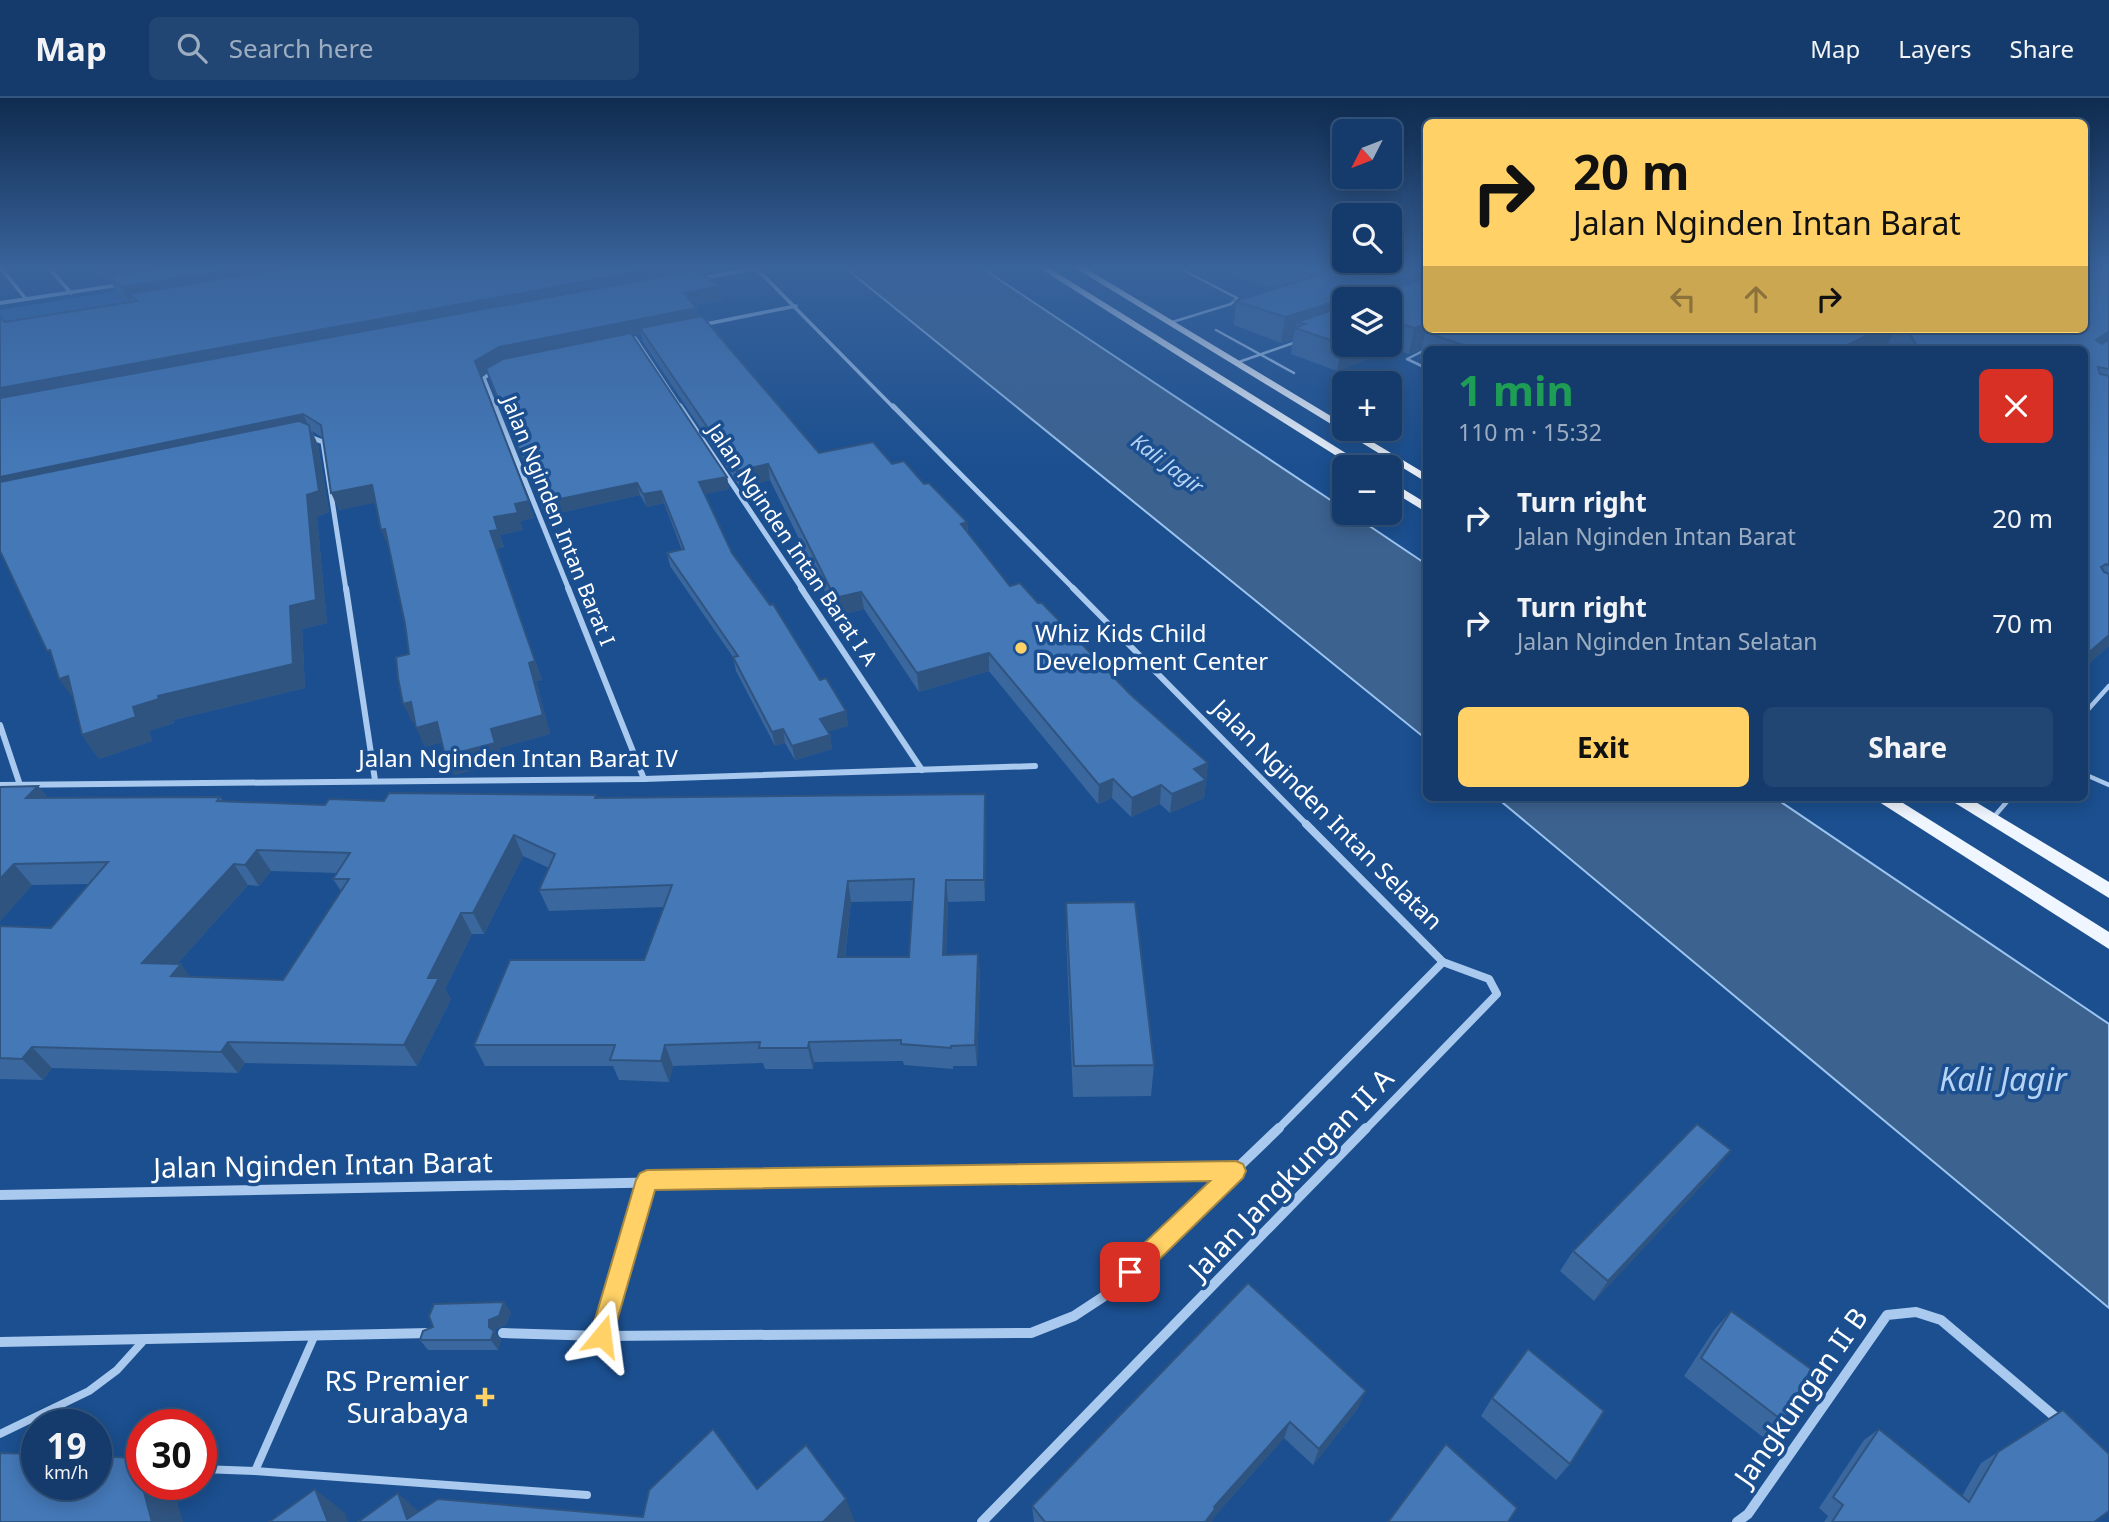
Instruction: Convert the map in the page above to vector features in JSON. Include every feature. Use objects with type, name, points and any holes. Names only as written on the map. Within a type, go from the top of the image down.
[{"type":"main road","points":[[1146,332],[1343,455]]},
{"type":"main road","points":[[1182,332],[1423,479]]},
{"type":"main road","points":[[1402,485],[1423,482]]},
{"type":"main road","points":[[1402,493],[1423,506]]},
{"type":"main road","points":[[1887,801],[2109,942]]},
{"type":"main road","points":[[1961,801],[2109,891]]},
{"type":"street","name":"Jalan Nginden Intan Selatan","points":[[602,1336],[1031,1333],[1065,1322],[1091,1307],[1112,1289],[1236,1171],[1443,962],[822,332]]},
{"type":"street","points":[[622,341],[648,336]]},
{"type":"street","name":"Jalan Nginden Intan Barat I A","points":[[635,338],[922,770]]},
{"type":"street","name":"Jalan Nginden Intan Barat I","points":[[505,366],[484,378],[645,779]]},
{"type":"street","points":[[296,436],[309,435],[323,442],[375,780]]},
{"type":"street","points":[[0,725],[20,785]]},
{"type":"street","name":"Jalan Nginden Intan Barat IV","points":[[0,785],[645,779],[1035,766]]},
{"type":"street","name":"Jalan Jangkungan II A","points":[[982,1522],[1497,994],[1489,979],[1443,962]]},
{"type":"street","name":"Jalan Nginden Intan Barat","points":[[0,1195],[647,1180],[1236,1171]]},
{"type":"street","points":[[503,1333],[602,1336],[647,1180]]},
{"type":"street","name":"Jangkungan II B","points":[[1737,1522],[1748,1514],[1887,1315],[1916,1312],[1941,1320],[2067,1427]]},
{"type":"street","points":[[0,1342],[434,1332]]},
{"type":"lane","points":[[1220,332],[1294,373]]},
{"type":"lane","points":[[1233,364],[1309,337]]},
{"type":"lane","points":[[1423,351],[1407,359],[1423,367]]},
{"type":"lane","points":[[2088,706],[2109,686]]},
{"type":"lane","points":[[2088,776],[2109,785]]},
{"type":"lane","points":[[1992,819],[2007,801]]},
{"type":"lane","points":[[255,1471],[316,1334]]},
{"type":"lane","points":[[0,1434],[89,1391],[117,1370],[145,1339]]},
{"type":"lane","points":[[217,1470],[587,1495]]},
{"type":"water","name":"Kali Jagir","points":[[925,332],[1079,332],[1332,501],[1332,525],[1368,525],[1423,562],[1423,737]]},
{"type":"water","name":"Kali Jagir","points":[[1501,801],[1779,801],[2109,1024],[2109,1308]]},
{"type":"building","points":[[0,332],[305,332],[0,388]]},
{"type":"building","points":[[357,332],[572,332],[499,347],[475,361],[529,501],[515,504],[518,513],[494,517],[498,530],[490,531],[535,661],[529,663],[543,715],[491,729],[495,743],[445,756],[437,722],[416,728],[411,702],[403,704],[398,678],[396,657],[409,654],[405,624],[385,529],[381,530],[372,485],[331,493],[321,425],[303,414],[0,477],[0,398]]},
{"type":"building","points":[[643,332],[716,332],[819,453],[873,442],[892,464],[904,461],[924,484],[929,483],[967,522],[961,524],[1010,586],[1020,583],[1131,695],[1208,763],[1194,769],[1206,780],[1172,794],[1161,785],[1132,798],[1113,779],[1099,785],[989,653],[917,673],[861,592],[835,598],[768,464],[737,471]]},
{"type":"building","points":[[1308,332],[1332,332],[1332,341]]},
{"type":"building","points":[[2107,332],[2096,340],[2102,344],[2109,339],[2109,369],[2098,367],[2100,374],[2109,376],[2109,565],[2101,567],[2109,574],[2109,635],[2088,653],[2088,346],[1917,346],[1909,333]]},
{"type":"building","points":[[631,333],[727,477],[699,482],[732,553],[770,605],[773,604],[820,680],[826,678],[846,711],[820,719],[830,735],[792,746],[783,729],[772,732],[733,657],[738,656],[667,553],[684,549],[661,491],[643,494],[637,483],[541,503],[486,369],[503,359]]},
{"type":"building","points":[[1428,333],[1871,333],[1846,346],[1466,346]]},
{"type":"building","points":[[299,421],[309,425],[319,491],[307,495],[316,600],[290,606],[293,664],[158,696],[159,699],[133,707],[136,717],[82,735],[68,676],[59,679],[50,650],[47,651],[0,551],[0,482]]},
{"type":"building","points":[[38,786],[26,798],[220,797],[217,801],[325,805],[329,799],[384,801],[389,793],[596,795],[595,798],[985,794],[984,880],[946,880],[943,955],[978,954],[975,1045],[951,1048],[901,1044],[901,1040],[809,1042],[808,1048],[759,1048],[760,1042],[665,1045],[661,1061],[610,1060],[615,1045],[474,1045],[510,960],[644,960],[672,885],[539,890],[555,854],[514,835],[473,913],[461,913],[428,978],[439,978],[404,1045],[228,1042],[221,1052],[32,1047],[22,1059],[0,1058],[0,926],[51,928],[108,862],[14,864],[0,879],[0,787]],"holes":[[[257,850],[350,853],[333,879],[349,879],[283,980],[171,976],[181,964],[142,963],[234,864],[245,865]],[[914,879],[909,957],[838,957],[848,881]]]},
{"type":"building","points":[[1135,902],[1154,1065],[1074,1066],[1066,903]]},
{"type":"building","points":[[1697,1124],[1731,1150],[1608,1281],[1573,1251]]},
{"type":"building","points":[[1248,1283],[1366,1391],[1319,1449],[1290,1422],[1214,1507],[1205,1522],[1045,1522],[1032,1506]]},
{"type":"building","points":[[504,1302],[499,1316],[489,1320],[489,1327],[494,1331],[491,1340],[420,1340],[423,1331],[433,1327],[429,1316],[434,1304]]},
{"type":"building","points":[[1731,1311],[1811,1369],[1783,1421],[1701,1358]]},
{"type":"building","points":[[1528,1349],[1604,1411],[1570,1464],[1492,1398]]},
{"type":"building","points":[[2063,1410],[2109,1454],[2109,1511],[2094,1522],[1832,1522],[1843,1505],[1833,1497],[1879,1429],[1969,1502],[1998,1452]]},
{"type":"building","points":[[713,1429],[757,1489],[806,1445],[846,1499],[823,1522],[358,1522],[398,1493],[407,1519],[438,1499],[643,1517],[649,1490]]},
{"type":"building","points":[[1446,1444],[1517,1508],[1508,1522],[1388,1522]]},
{"type":"building","points":[[0,1453],[21,1454],[21,1500],[112,1500],[112,1457],[126,1458],[126,1500],[146,1500],[152,1522],[0,1522]]},
{"type":"building","points":[[315,1489],[328,1522],[269,1522]]},
{"type":"place","name":"Whiz Kids Child Development Center","points":[[1021,648]]},
{"type":"place","name":"RS Premier Surabaya","points":[[485,1397]]},
{"type":"route","points":[[602,1336],[647,1180],[1236,1171],[1130,1272]]}]
